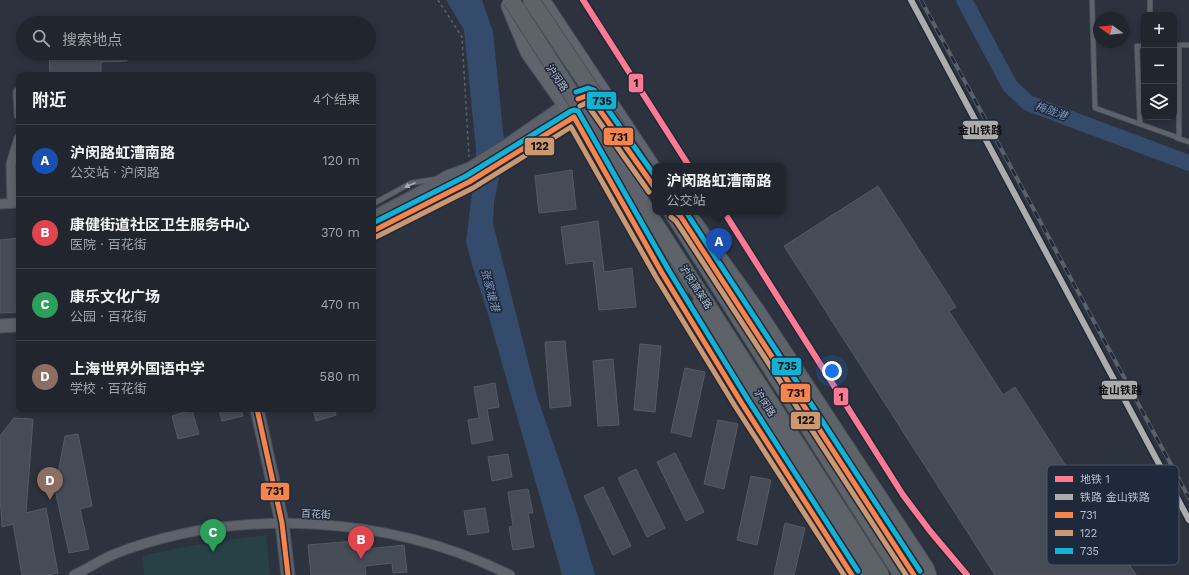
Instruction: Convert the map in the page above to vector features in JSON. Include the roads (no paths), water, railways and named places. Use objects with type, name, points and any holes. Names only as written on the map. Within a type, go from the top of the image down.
[{"type":"highway","points":[[531,0],[652,181]]},
{"type":"highway","name":"沪闵高架路","points":[[509,2],[688,275],[881,575]]},
{"type":"highway","name":"沪闵高架路","points":[[680,215],[902,575]]},
{"type":"highway","points":[[681,215],[756,310],[926,569],[928,575]]},
{"type":"highway","points":[[688,275],[704,320],[799,477],[865,575]]},
{"type":"main road","name":"沪闵路","points":[[531,0],[652,183]]},
{"type":"main road","name":"沪闵路","points":[[542,0],[594,95],[652,167]]},
{"type":"main road","name":"沪闵路","points":[[509,2],[528,52],[573,109],[878,575]]},
{"type":"main road","points":[[376,229],[469,182],[505,153],[594,95]]},
{"type":"main road","name":"沪闵路","points":[[573,109],[662,273],[746,409],[852,575]]},
{"type":"main road","points":[[376,216],[448,177],[505,153]]},
{"type":"main road","name":"沪闵路","points":[[612,182],[653,232]]},
{"type":"main road","points":[[680,215],[914,575]]},
{"type":"main road","points":[[672,262],[685,309]]},
{"type":"main road","points":[[0,326],[16,325]]},
{"type":"main road","points":[[258,412],[282,523],[288,575]]},
{"type":"street","points":[[0,204],[16,203],[10,164],[16,147]]},
{"type":"street","name":"百花街","points":[[74,575],[111,556],[162,539],[196,532],[282,523],[343,527],[372,531],[432,544],[490,565],[510,575]]},
{"type":"lane","points":[[1092,0],[1095,108]]},
{"type":"lane","points":[[1150,0],[1150,12]]},
{"type":"lane","points":[[1177,45],[1189,45]]},
{"type":"lane","points":[[1140,124],[1137,46],[1141,46]]},
{"type":"lane","points":[[1176,48],[1179,138]]},
{"type":"lane","points":[[1095,108],[1189,142]]},
{"type":"lane","points":[[1095,108],[1179,138]]},
{"type":"lane","points":[[376,202],[412,183],[448,177]]},
{"type":"water","name":"张家塘港","points":[[446,0],[482,0],[493,32],[504,141],[494,202],[493,223],[536,393],[577,513],[595,575],[562,575],[466,242],[476,149],[464,30]]},
{"type":"waterway","name":"梅陇港","points":[[964,0],[1010,86],[1028,103],[1189,163]]},
{"type":"railway","points":[[921,0],[1171,465]]},
{"type":"railway","points":[[1179,479],[1189,498]]},
{"type":"metro line","name":"1","points":[[583,0],[687,163]]},
{"type":"metro line","name":"1","points":[[726,215],[903,495],[930,531],[967,575]]},
{"type":"rail line","name":"金山铁路","points":[[911,0],[1160,465]]},
{"type":"rail line","name":"金山铁路","points":[[1179,501],[1189,520]]},
{"type":"place","name":"沪闵路虹漕南路","points":[[719,261]]},
{"type":"place","name":"上海世界外国语中学","points":[[50,500]]},
{"type":"place","name":"康乐文化广场","points":[[213,552]]},
{"type":"place","name":"康健街道社区卫生服务中心","points":[[361,559]]}]
